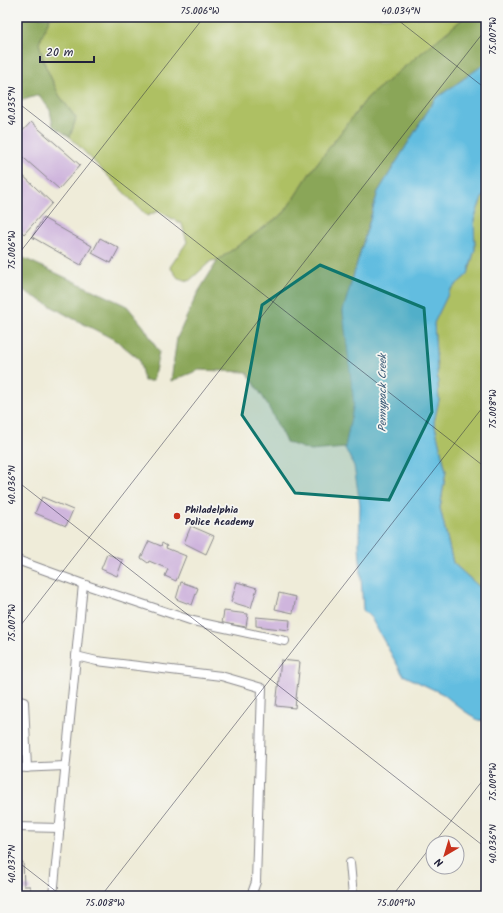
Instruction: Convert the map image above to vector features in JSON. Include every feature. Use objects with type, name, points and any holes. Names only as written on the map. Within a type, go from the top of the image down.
[{"type":"lane","points":[[17,560],[193,621],[285,641]]},
{"type":"lane","points":[[53,896],[83,584]]},
{"type":"lane","points":[[76,656],[96,660],[221,676],[262,688],[256,882],[251,896]]},
{"type":"lane","points":[[17,700],[24,702],[27,768]]},
{"type":"lane","points":[[17,768],[65,766]]},
{"type":"lane","points":[[17,827],[60,828]]},
{"type":"lane","points":[[350,863],[353,896]]},
{"type":"highlighted area","points":[[320,265],[424,308],[432,412],[389,500],[295,493],[242,415],[262,305]]},
{"type":"green space","points":[[17,17],[50,17],[39,43],[45,65],[59,95],[76,118],[70,137],[53,126],[50,110],[39,95],[17,102]]},
{"type":"green space","points":[[50,17],[465,17],[368,97],[312,170],[284,213],[218,260],[211,261],[189,281],[178,278],[170,267],[187,242],[182,224],[158,211],[147,216],[70,137],[76,118],[59,95],[45,65],[39,43]]},
{"type":"green space","points":[[465,17],[486,17],[486,63],[435,99],[378,192],[343,311],[354,403],[345,448],[311,451],[286,442],[266,402],[247,372],[199,370],[171,381],[177,338],[197,294],[218,260],[284,213],[312,170],[368,97]]},
{"type":"green space","points":[[486,192],[486,593],[453,563],[440,508],[446,471],[434,422],[439,400],[434,323],[450,290],[468,274],[475,249],[474,220],[481,200]]},
{"type":"green space","points":[[17,255],[127,306],[144,327],[159,352],[153,381],[144,381],[139,359],[117,341],[17,287]]},
{"type":"water","name":"Pennypack Creek","points":[[486,63],[486,192],[481,200],[474,220],[475,249],[468,274],[450,290],[434,323],[439,400],[434,422],[446,471],[440,508],[453,563],[486,593],[486,721],[478,720],[443,694],[403,675],[371,618],[363,610],[359,544],[360,505],[354,466],[345,448],[354,403],[343,311],[378,192],[435,99]]},
{"type":"building","points":[[31,122],[80,165],[59,189],[17,152],[17,137]]},
{"type":"building","points":[[17,170],[52,203],[24,234],[17,227]]},
{"type":"building","points":[[43,218],[92,246],[81,265],[32,237]]},
{"type":"building","points":[[100,238],[119,248],[111,263],[92,253]]},
{"type":"building","points":[[42,497],[73,510],[66,526],[35,513]]},
{"type":"building","points":[[191,526],[214,536],[206,554],[184,543]]},
{"type":"building","points":[[149,541],[161,546],[162,543],[167,546],[166,548],[186,556],[176,581],[165,576],[168,569],[149,561],[148,563],[141,558]]},
{"type":"building","points":[[107,554],[123,560],[117,576],[101,569]]},
{"type":"building","points":[[181,582],[198,588],[192,605],[176,599]]},
{"type":"building","points":[[237,582],[257,588],[251,608],[231,602]]},
{"type":"building","points":[[279,593],[296,597],[293,613],[275,609]]},
{"type":"building","points":[[224,611],[248,614],[246,627],[222,623]]},
{"type":"building","points":[[256,617],[290,620],[289,630],[256,626]]},
{"type":"building","points":[[281,660],[300,662],[295,708],[276,706]]},
{"type":"building","points":[[17,862],[23,862],[24,886],[30,886],[30,891],[17,891]]},
{"type":"place","name":"Philadelphia Police Academy","points":[[177,516]]}]
